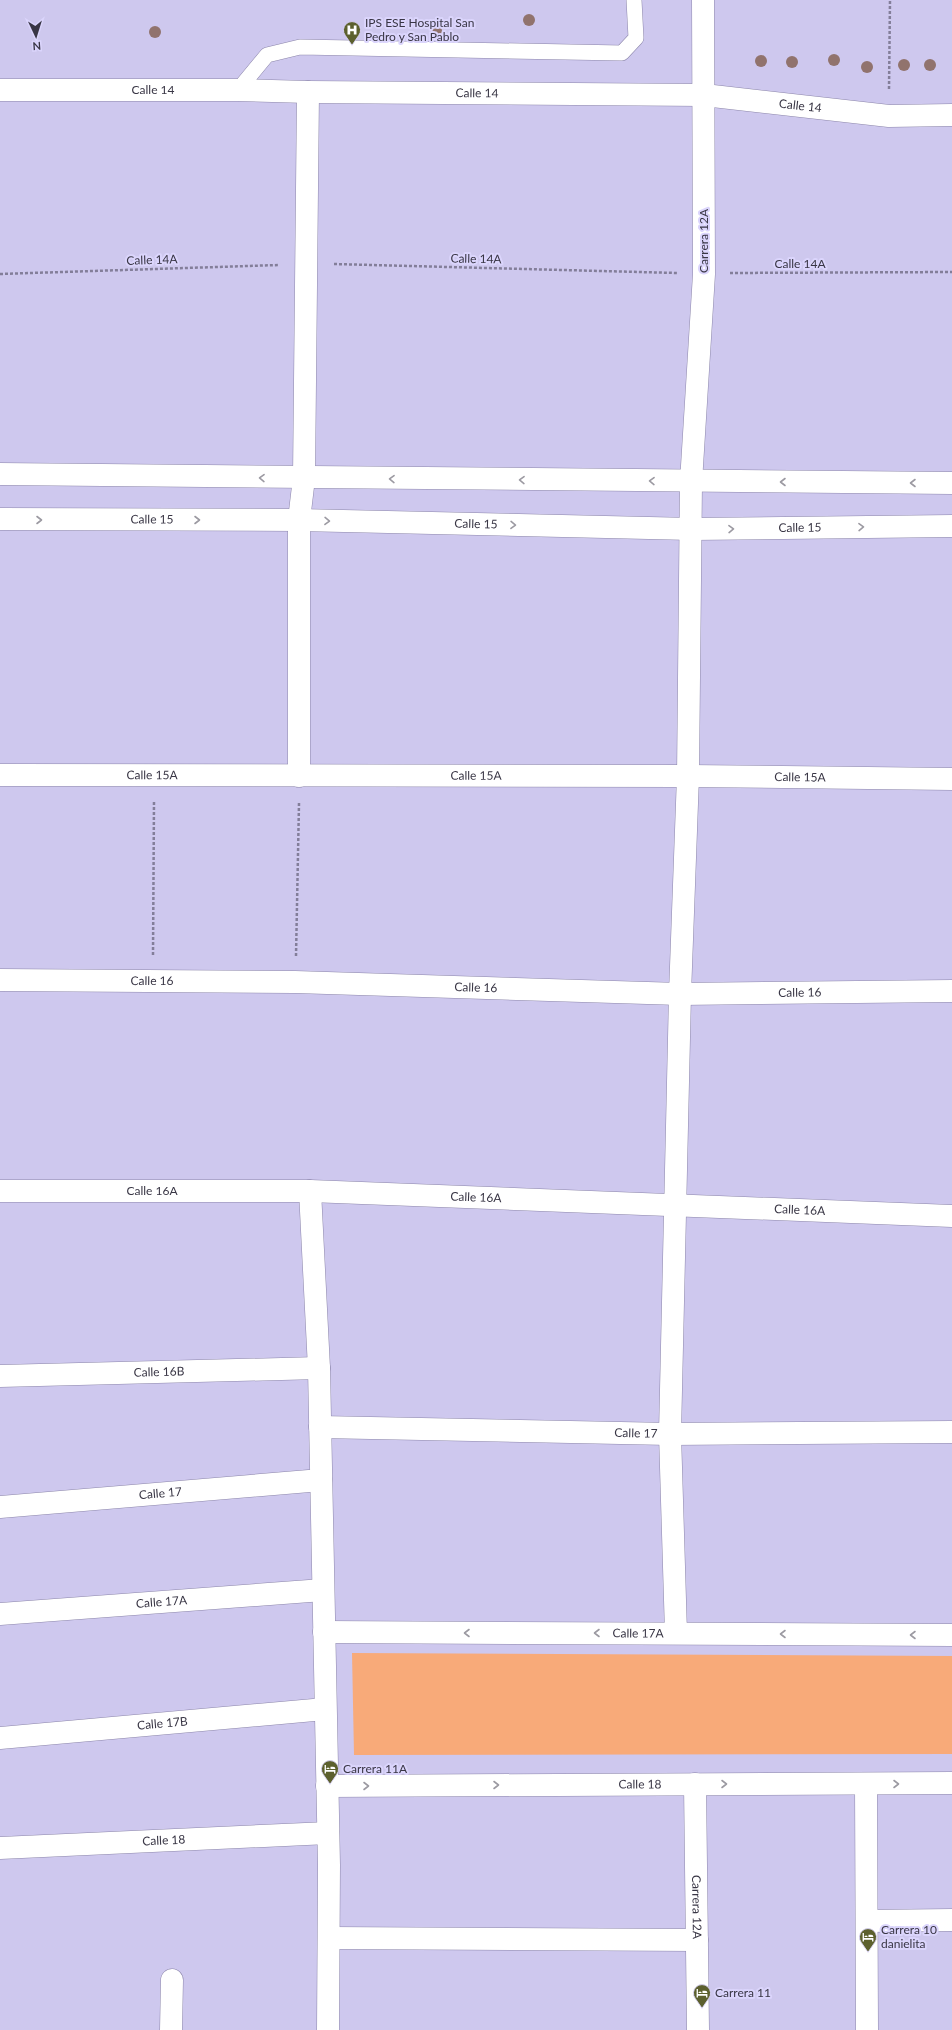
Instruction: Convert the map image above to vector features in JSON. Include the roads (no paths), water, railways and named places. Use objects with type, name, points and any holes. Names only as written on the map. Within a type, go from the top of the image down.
[{"type":"street","name":"Carrera 12A","points":[[676,1634],[670,1434],[674,1206],[688,776],[692,529],[691,482],[704,274],[703,0]]},
{"type":"street","name":"Calle 14","points":[[0,90],[238,90],[308,92],[704,95],[889,116],[952,114]]},
{"type":"street","points":[[299,776],[299,520],[304,478],[308,92]]},
{"type":"street","points":[[0,474],[691,482],[952,483]]},
{"type":"street","name":"Calle 15","points":[[0,519],[299,520],[692,529],[952,526]]},
{"type":"street","name":"Calle 15A","points":[[0,775],[688,776],[952,779]]},
{"type":"street","name":"Calle 16","points":[[0,980],[295,982],[680,994],[952,991]]},
{"type":"street","name":"Calle 16A","points":[[0,1191],[310,1191],[952,1216]]},
{"type":"street","points":[[310,1191],[319,1368],[328,1833],[328,2030]]},
{"type":"street","name":"Calle 16B","points":[[0,1376],[319,1368]]},
{"type":"street","name":"Calle 17","points":[[320,1426],[670,1434],[952,1432]]},
{"type":"street","name":"Calle 17","points":[[0,1507],[321,1480]]},
{"type":"street","name":"Calle 17A","points":[[0,1614],[323,1590]]},
{"type":"street","name":"Calle 17A","points":[[324,1632],[952,1635]]},
{"type":"street","name":"Calle 17B","points":[[0,1738],[325,1709]]},
{"type":"street","name":"Calle 18","points":[[327,1786],[952,1783]]},
{"type":"street","name":"Carrera 12A","points":[[695,1784],[698,2030]]},
{"type":"street","points":[[866,1784],[867,2030]]},
{"type":"street","name":"Calle 18","points":[[0,1848],[328,1833]]},
{"type":"street","points":[[867,1921],[952,1920]]},
{"type":"street","points":[[329,1938],[697,1940]]},
{"type":"street","points":[[171,2030],[172,1980]]},
{"type":"lane","points":[[238,90],[267,55],[300,47],[622,53],[636,38],[634,0]]},
{"type":"place","name":"IPS ESE Hospital San Pedro y San Pablo","points":[[352,45]]},
{"type":"place","name":"Carrera 11A","points":[[330,1784]]},
{"type":"place","name":"Carrera 10 danielita","points":[[868,1952]]},
{"type":"place","name":"Carrera 11","points":[[702,2008]]}]
